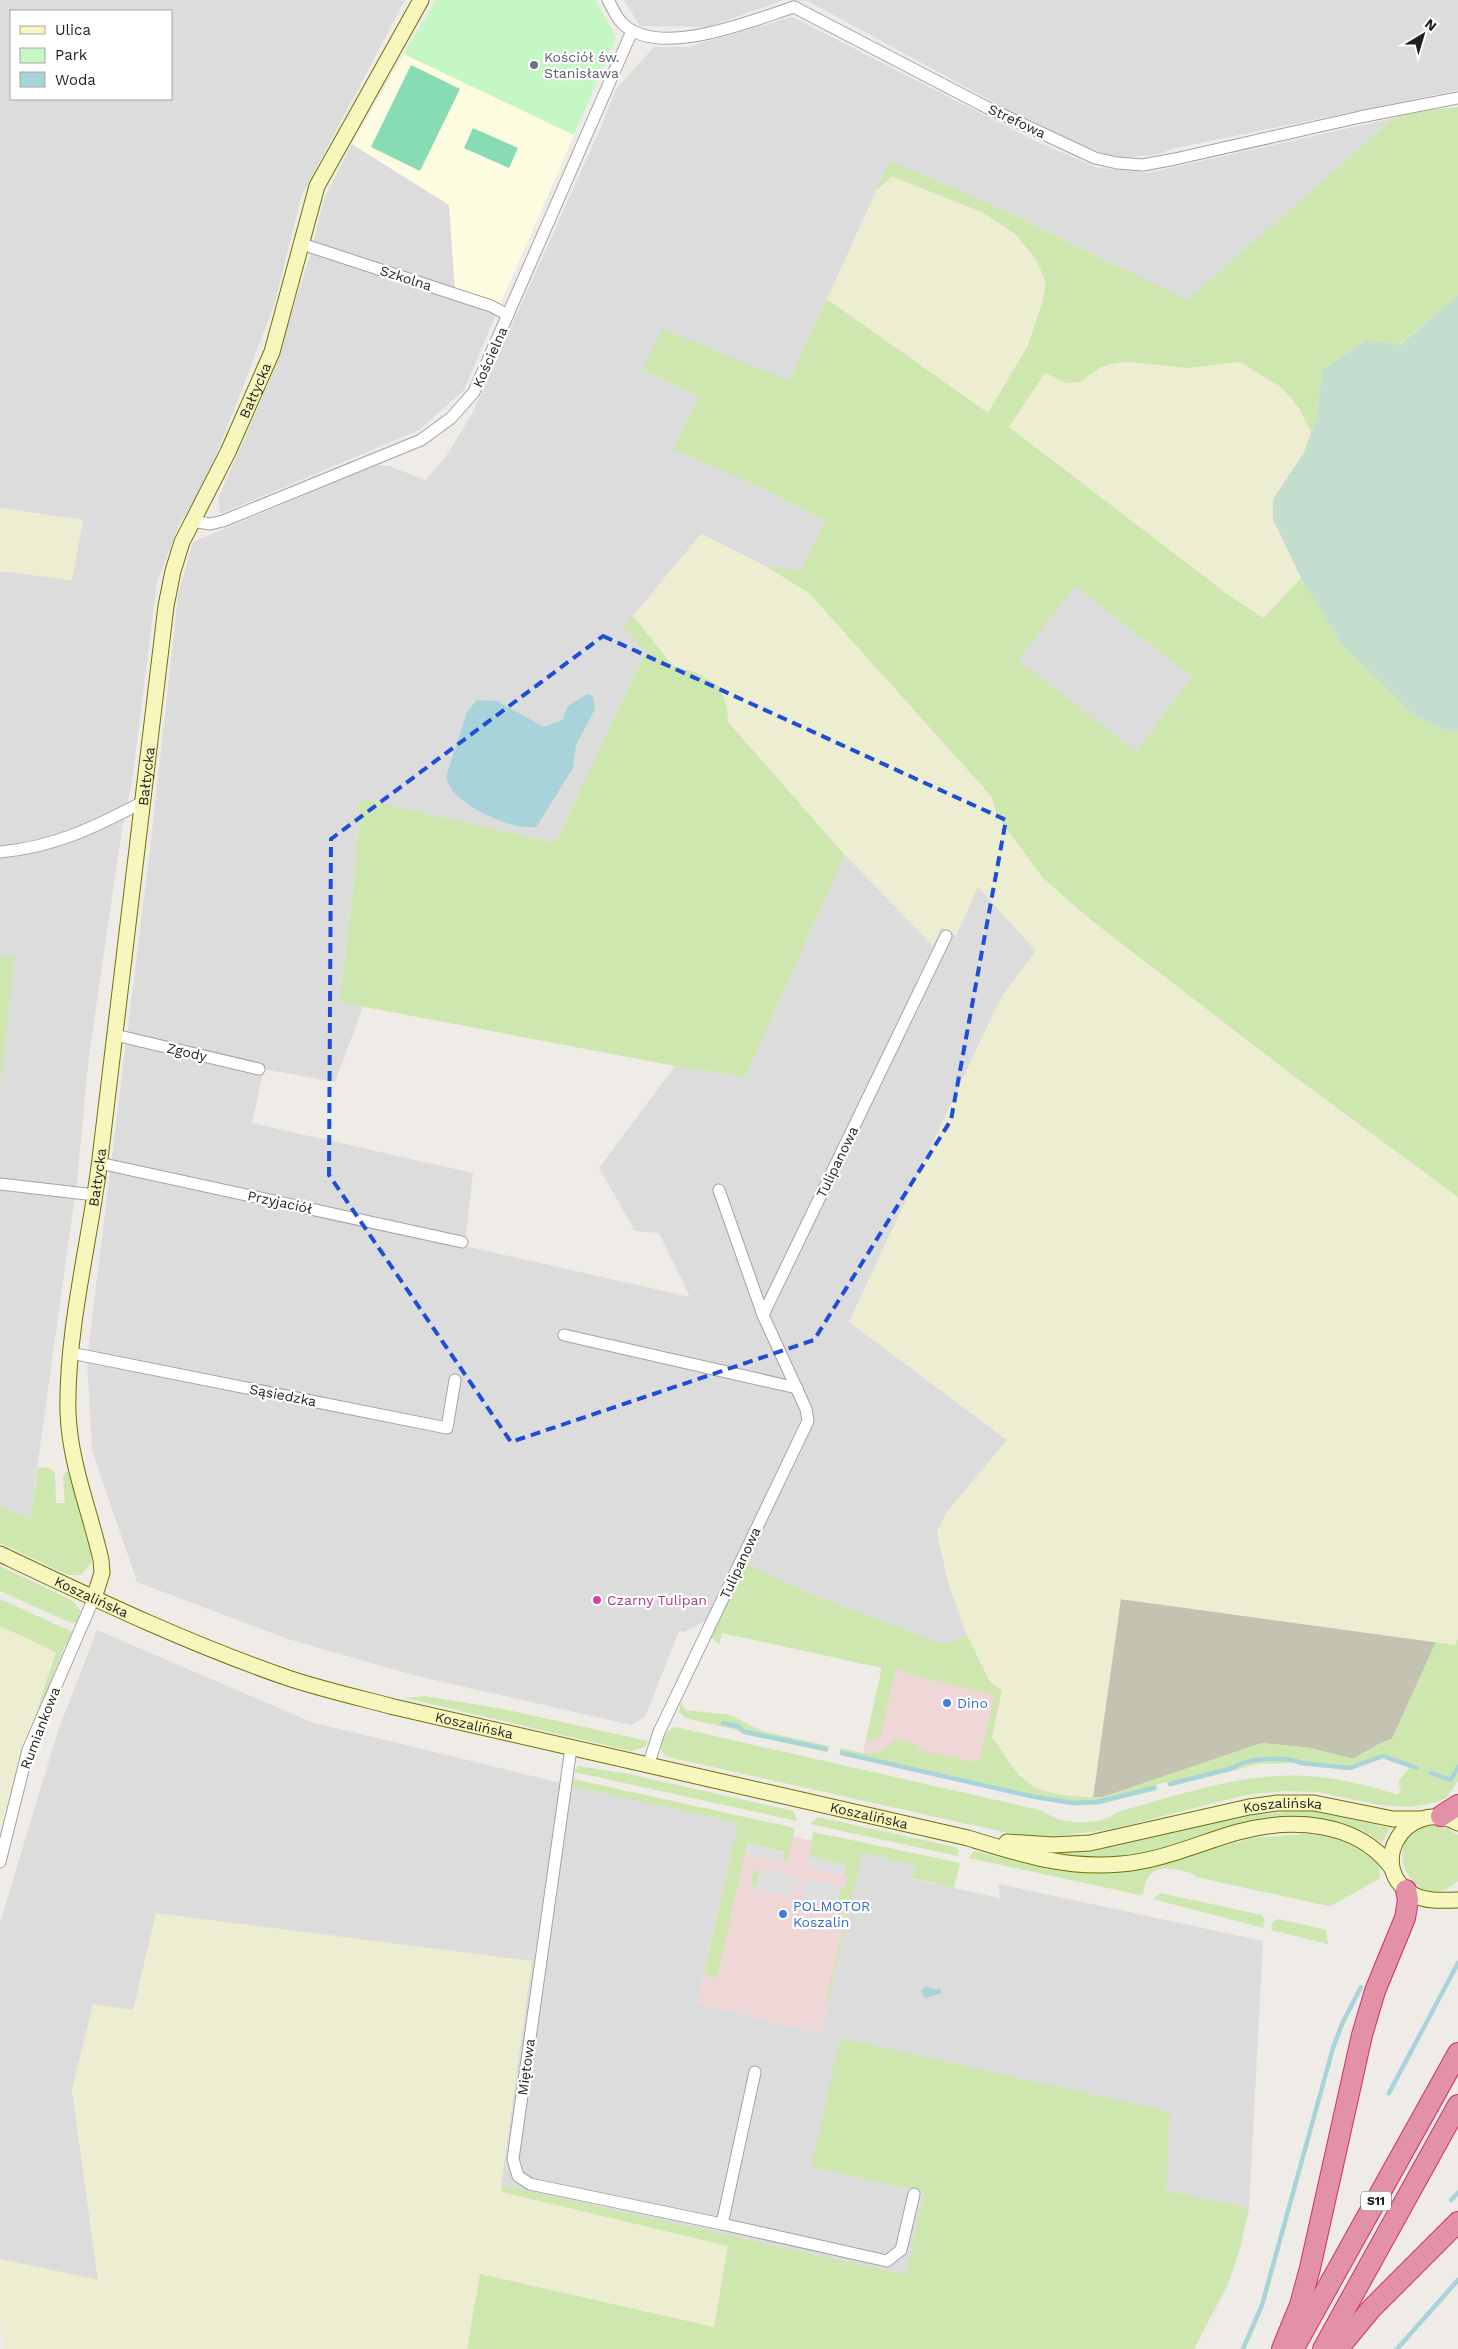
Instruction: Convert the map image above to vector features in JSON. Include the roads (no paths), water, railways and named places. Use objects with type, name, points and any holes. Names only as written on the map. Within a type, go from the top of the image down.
[{"type":"highway","points":[[1450,1820],[1458,1805]]},
{"type":"highway","points":[[1282,2349],[1300,2305],[1310,2268],[1362,2035],[1375,1991],[1405,1918],[1408,1900],[1406,1890]]},
{"type":"highway","name":"S11","points":[[1293,2349],[1458,2053]]},
{"type":"highway","name":"S11","points":[[1323,2349],[1458,2105]]},
{"type":"highway","points":[[1338,2349],[1371,2309],[1458,2222]]},
{"type":"main road","name":"Bałtycka","points":[[94,1598],[102,1573],[101,1560],[76,1466],[71,1437],[68,1414],[71,1354],[95,1195],[166,606],[173,571],[192,521],[228,452],[272,352],[302,244],[310,207],[324,172],[421,0]]},
{"type":"main road","name":"Koszalińska","points":[[0,1554],[94,1598],[215,1650],[314,1686],[394,1707],[968,1838],[1051,1862],[1100,1865],[1122,1864],[1156,1858],[1250,1830],[1292,1825],[1320,1826],[1360,1839],[1378,1852],[1391,1866],[1396,1878],[1406,1890]]},
{"type":"main road","name":"Koszalińska","points":[[968,1838],[1023,1844],[1073,1845],[1110,1839],[1249,1807],[1277,1803],[1314,1803],[1393,1819],[1450,1820]]},
{"type":"main road","points":[[1391,1866],[1390,1856],[1396,1841],[1407,1827],[1419,1819]]},
{"type":"main road","points":[[1406,1890],[1425,1899],[1458,1900]]},
{"type":"street","points":[[608,0],[621,22],[632,31]]},
{"type":"street","name":"Strefowa","points":[[632,31],[647,36],[664,38],[713,33],[796,3],[988,108],[1095,158],[1117,163],[1143,165],[1360,117],[1458,98]]},
{"type":"street","name":"Kościelna","points":[[192,521],[210,524],[223,521],[421,440],[451,418],[474,392],[632,31]]},
{"type":"street","name":"Szkolna","points":[[302,244],[491,306],[508,315]]},
{"type":"street","points":[[0,852],[24,850],[69,838],[143,802]]},
{"type":"street","name":"Tulipanowa","points":[[648,1766],[659,1732],[808,1422],[806,1409],[763,1315],[946,936]]},
{"type":"street","name":"Zgody","points":[[115,1035],[260,1069]]},
{"type":"street","name":"Przyjaciół","points":[[99,1163],[462,1242]]},
{"type":"street","points":[[0,1184],[95,1195]]},
{"type":"street","points":[[719,1190],[763,1315]]},
{"type":"street","points":[[564,1335],[797,1388]]},
{"type":"street","name":"Sąsiedzka","points":[[71,1354],[447,1428],[455,1380]]},
{"type":"street","name":"Rumiankowa","points":[[0,1862],[28,1750],[94,1598]]},
{"type":"street","name":"Miętowa","points":[[571,1748],[513,2159],[518,2176],[530,2184],[887,2261],[901,2250],[914,2194]]},
{"type":"street","points":[[722,2224],[755,2072]]},
{"type":"water","points":[[587,694],[593,696],[595,709],[576,745],[573,768],[537,826],[517,826],[492,818],[468,805],[453,791],[446,777],[467,712],[477,700],[497,701],[544,727],[562,720],[568,706]]},
{"type":"water","points":[[926,1986],[936,1990],[939,1988],[942,1993],[925,1998],[921,1991]]},
{"type":"waterway","points":[[723,1723],[737,1726],[745,1732],[826,1749]]},
{"type":"waterway","points":[[842,1753],[1030,1796],[1072,1803],[1097,1802],[1154,1788]]},
{"type":"waterway","points":[[1170,1784],[1233,1768],[1247,1762],[1266,1759],[1286,1759],[1301,1763],[1350,1768],[1383,1756],[1417,1768]]},
{"type":"waterway","points":[[1431,1773],[1451,1780],[1458,1767]]},
{"type":"waterway","points":[[1389,2093],[1458,1963]]},
{"type":"waterway","points":[[1243,2349],[1262,2305],[1333,2048],[1342,2024],[1361,1987]]},
{"type":"waterway","points":[[1451,2200],[1458,2193]]},
{"type":"waterway","points":[[1397,2349],[1458,2280]]},
{"type":"place","name":"Kościół św. Stanisława","points":[[534,65]]},
{"type":"place","name":"Czarny Tulipan","points":[[597,1600]]},
{"type":"place","name":"Dino","points":[[947,1703]]},
{"type":"place","name":"POLMOTOR Koszalin","points":[[783,1914]]}]
